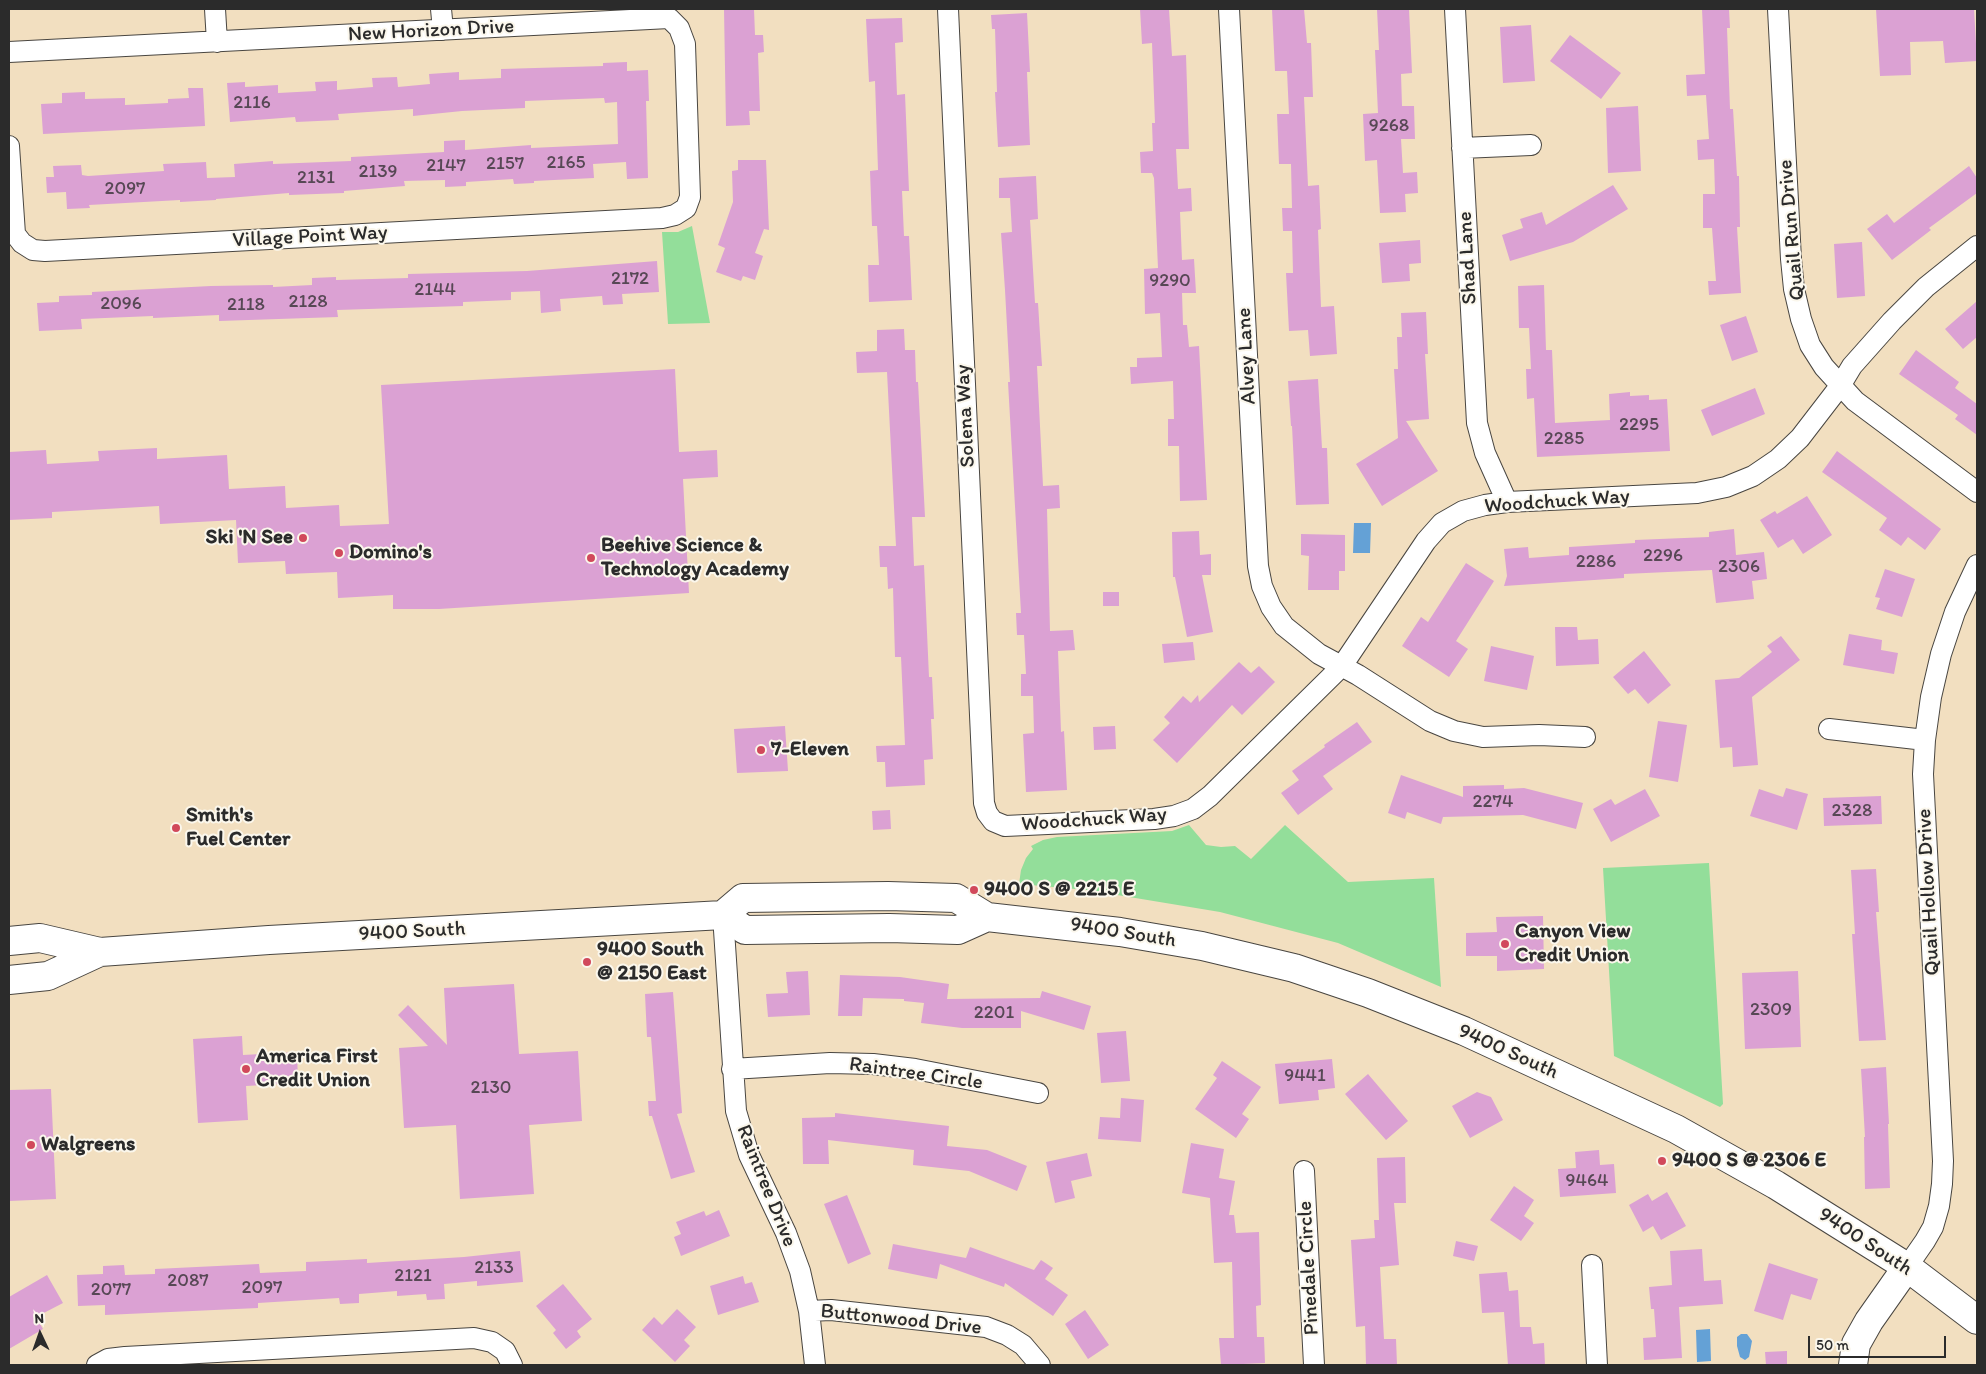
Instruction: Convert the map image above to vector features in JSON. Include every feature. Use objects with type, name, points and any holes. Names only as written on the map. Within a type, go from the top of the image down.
[{"type":"main road","name":"9400 South","points":[[9,941],[40,938],[100,952],[724,915],[745,930],[889,928],[958,930],[987,917],[1111,930],[1202,946],[1294,968],[1464,1031],[1676,1129],[1776,1185],[1907,1267],[1977,1320]]},
{"type":"main road","name":"9400 South","points":[[9,980],[48,976],[100,952]]},
{"type":"main road","points":[[1854,1355],[1869,1321],[1907,1267]]},
{"type":"street","points":[[215,9],[216,42]]},
{"type":"street","points":[[441,9],[443,30]]},
{"type":"street","name":"Solena Way","points":[[948,9],[984,803],[987,813],[993,820]]},
{"type":"street","name":"Alvey Lane","points":[[1229,9],[1258,566],[1262,586],[1271,607],[1284,626],[1319,654],[1342,666],[1430,721],[1454,731],[1483,737],[1585,736]]},
{"type":"street","name":"Shad Lane","points":[[1455,9],[1477,423],[1485,453],[1507,502]]},
{"type":"street","name":"Quail Run Drive","points":[[1778,9],[1794,289],[1801,319],[1810,345],[1824,367],[1840,386],[1871,414],[1977,492]]},
{"type":"street","name":"New Horizon Drive","points":[[9,52],[443,30],[669,14],[679,28],[685,44],[690,197]]},
{"type":"street","points":[[1462,148],[1531,145]]},
{"type":"street","name":"Village Point Way","points":[[9,146],[15,234],[22,243],[33,250],[45,251],[662,218],[686,208],[690,197]]},
{"type":"street","name":"Woodchuck Way","points":[[993,820],[1005,826],[1154,819],[1174,816],[1193,808],[1210,796],[1342,666],[1426,541],[1442,524],[1463,511],[1485,505],[1507,502],[1697,493],[1726,488],[1753,476],[1778,459],[1800,438],[1840,386],[1860,356],[1892,321],[1926,287],[1977,246]]},
{"type":"street","name":"Quail Hollow Drive","points":[[1907,1267],[1933,1227],[1939,1206],[1943,1161],[1924,816],[1923,774],[1925,740],[1931,697],[1941,654],[1955,612],[1977,565]]},
{"type":"street","points":[[1829,729],[1925,740]]},
{"type":"street","name":"Raintree Drive","points":[[724,915],[736,1110],[749,1155],[786,1233],[800,1271],[809,1311],[815,1365]]},
{"type":"street","name":"Raintree Circle","points":[[732,1069],[830,1063],[872,1064],[915,1069],[1038,1094]]},
{"type":"street","name":"Pinedale Circle","points":[[1304,1171],[1314,1365]]},
{"type":"street","points":[[1592,1265],[1597,1365]]},
{"type":"street","name":"Buttonwood Drive","points":[[809,1311],[831,1310],[986,1327],[1006,1335],[1023,1345],[1040,1365]]},
{"type":"street","points":[[102,1362],[474,1338],[492,1342],[505,1350],[512,1365]]},
{"type":"green space","points":[[692,226],[710,323],[668,324],[662,232],[678,232]]},
{"type":"green space","points":[[1189,825],[1206,845],[1235,846],[1251,859],[1285,825],[1348,882],[1434,878],[1441,987],[1338,943],[1220,912],[1087,890],[1019,884],[1021,870],[1026,858],[1033,849],[1031,846],[1043,840],[1057,837],[1172,831]]},
{"type":"green space","points":[[1709,863],[1723,1104],[1720,1107],[1614,1056],[1603,868]]},
{"type":"water","points":[[1354,523],[1371,523],[1370,553],[1353,553]]},
{"type":"water","points":[[1710,1329],[1711,1361],[1697,1362],[1696,1330]]},
{"type":"water","points":[[1741,1334],[1747,1334],[1752,1341],[1749,1357],[1745,1360],[1740,1357],[1737,1346],[1737,1337]]},
{"type":"building","points":[[724,9],[754,9],[755,35],[763,35],[764,52],[758,53],[760,111],[749,111],[750,125],[726,126]]},
{"type":"building","points":[[1140,9],[1169,9],[1172,56],[1186,55],[1189,149],[1176,149],[1178,189],[1191,188],[1192,211],[1180,212],[1182,260],[1194,259],[1196,293],[1182,293],[1183,325],[1187,325],[1189,347],[1199,346],[1207,500],[1180,501],[1179,446],[1168,446],[1168,419],[1174,419],[1173,381],[1131,384],[1130,367],[1137,367],[1137,358],[1162,357],[1160,313],[1145,314],[1144,269],[1158,268],[1154,178],[1152,173],[1141,173],[1140,152],[1153,151],[1152,123],[1155,123],[1152,43],[1142,44]]},
{"type":"building","points":[[1272,9],[1304,9],[1307,43],[1311,43],[1313,97],[1304,97],[1308,186],[1319,185],[1321,229],[1318,230],[1321,307],[1334,306],[1337,354],[1310,356],[1308,330],[1289,331],[1286,273],[1293,273],[1292,231],[1283,231],[1282,208],[1292,208],[1291,164],[1279,164],[1277,114],[1289,114],[1287,71],[1275,71]]},
{"type":"building","points":[[1377,9],[1409,9],[1412,73],[1401,74],[1402,106],[1414,106],[1415,139],[1401,139],[1403,173],[1417,172],[1418,193],[1405,194],[1406,212],[1380,213],[1377,160],[1365,161],[1363,114],[1378,113],[1375,50],[1379,50]]},
{"type":"building","points":[[1702,9],[1729,9],[1730,28],[1727,28],[1730,109],[1733,109],[1737,176],[1739,176],[1740,227],[1737,227],[1741,293],[1709,295],[1708,281],[1716,281],[1712,228],[1703,228],[1703,194],[1715,194],[1714,159],[1698,160],[1697,140],[1709,139],[1706,95],[1687,96],[1686,75],[1705,74]]},
{"type":"building","points":[[1876,9],[1974,9],[1977,61],[1945,63],[1943,41],[1910,42],[1911,75],[1880,76]]},
{"type":"building","points":[[1027,13],[1030,72],[1027,72],[1030,145],[998,147],[995,92],[997,92],[995,29],[992,29],[991,15]]},
{"type":"building","points":[[902,18],[903,42],[895,43],[897,95],[905,94],[909,191],[902,191],[904,236],[909,236],[912,300],[869,302],[868,265],[879,265],[877,226],[872,226],[870,171],[878,170],[875,81],[869,82],[866,19]]},
{"type":"building","points":[[1531,25],[1535,81],[1503,83],[1500,27]]},
{"type":"building","points":[[1570,35],[1621,73],[1601,99],[1550,61]]},
{"type":"building","points":[[627,62],[627,71],[648,70],[649,101],[646,101],[648,178],[627,179],[626,162],[593,164],[594,178],[514,184],[513,179],[466,182],[466,186],[445,187],[445,180],[404,181],[405,186],[344,191],[344,193],[289,195],[289,193],[216,200],[89,205],[90,208],[67,209],[66,192],[47,193],[46,177],[54,177],[53,166],[81,165],[82,175],[88,176],[164,171],[163,164],[206,162],[207,178],[235,177],[234,164],[273,161],[273,164],[351,161],[351,157],[444,152],[444,141],[465,140],[465,150],[531,145],[531,148],[618,144],[617,102],[605,103],[604,98],[525,101],[525,108],[413,116],[413,109],[338,114],[339,120],[296,122],[295,117],[230,122],[227,83],[245,82],[245,87],[278,85],[278,93],[316,91],[315,82],[337,81],[337,90],[373,87],[372,78],[397,77],[398,87],[430,84],[429,74],[459,72],[459,80],[501,78],[501,69],[603,66],[603,63]]},
{"type":"building","points":[[188,88],[203,88],[205,126],[43,134],[41,104],[62,103],[62,93],[85,92],[85,99],[125,98],[125,105],[168,103],[168,99],[189,98]]},
{"type":"building","points":[[1638,106],[1641,171],[1608,173],[1606,108]]},
{"type":"building","points":[[738,160],[766,160],[769,230],[764,229],[755,253],[763,256],[755,280],[743,276],[741,281],[716,272],[725,248],[718,245],[733,202],[732,171],[738,170]]},
{"type":"building","points":[[1969,166],[1977,178],[1977,193],[1929,228],[1931,230],[1892,260],[1867,229],[1887,214],[1894,223]]},
{"type":"building","points":[[1036,176],[1038,219],[1030,220],[1035,303],[1038,303],[1042,366],[1037,366],[1043,486],[1059,485],[1060,508],[1047,509],[1050,631],[1073,630],[1075,650],[1058,651],[1061,732],[1064,731],[1067,790],[1026,792],[1023,734],[1034,733],[1033,696],[1021,696],[1021,674],[1026,674],[1024,635],[1017,635],[1016,613],[1021,613],[1001,233],[1012,232],[1010,198],[999,198],[999,178]]},
{"type":"building","points":[[1613,185],[1628,209],[1573,242],[1510,261],[1502,235],[1523,228],[1520,219],[1542,212],[1546,225]]},
{"type":"building","points":[[1420,240],[1421,263],[1409,264],[1410,281],[1382,283],[1379,243]]},
{"type":"building","points":[[1862,242],[1865,296],[1837,298],[1834,244]]},
{"type":"building","points":[[657,261],[659,292],[622,294],[623,304],[603,305],[602,296],[560,299],[561,311],[541,313],[540,291],[511,292],[511,300],[463,302],[463,306],[337,310],[338,317],[219,321],[219,315],[81,319],[82,329],[39,331],[37,303],[59,302],[59,296],[92,295],[92,292],[211,286],[273,285],[273,287],[312,285],[312,278],[336,277],[336,280],[408,278],[408,274],[527,271]]},
{"type":"building","points":[[1544,285],[1546,350],[1552,350],[1555,423],[1610,420],[1609,394],[1630,392],[1630,396],[1649,395],[1649,400],[1667,399],[1670,451],[1537,457],[1534,398],[1527,399],[1526,369],[1531,369],[1529,328],[1519,328],[1518,286]]},
{"type":"building","points":[[1977,301],[1977,337],[1963,349],[1945,329]]},
{"type":"building","points":[[1426,312],[1428,354],[1425,354],[1429,419],[1406,421],[1438,471],[1382,506],[1356,464],[1398,438],[1394,369],[1398,369],[1397,337],[1402,337],[1401,313]]},
{"type":"building","points":[[1746,316],[1758,352],[1732,361],[1720,325]]},
{"type":"building","points":[[904,329],[905,350],[915,350],[916,382],[918,382],[925,517],[912,517],[914,566],[924,565],[929,677],[932,677],[934,719],[931,719],[933,759],[924,760],[925,785],[886,787],[885,762],[877,762],[876,746],[905,745],[901,657],[895,657],[893,588],[888,589],[887,567],[880,567],[879,546],[896,546],[887,372],[857,373],[856,352],[877,351],[877,330]]},
{"type":"building","points":[[1916,350],[1959,382],[1955,388],[1977,404],[1977,435],[1955,419],[1958,415],[1899,374]]},
{"type":"building","points":[[675,369],[679,452],[717,450],[718,477],[683,479],[689,593],[439,609],[393,609],[393,595],[338,598],[337,572],[286,574],[285,561],[238,563],[236,520],[160,524],[159,506],[52,512],[52,518],[9,520],[9,452],[46,450],[47,464],[99,461],[98,451],[157,448],[157,459],[227,455],[229,489],[285,486],[286,508],[339,505],[340,526],[389,524],[381,385]]},
{"type":"building","points":[[1318,379],[1322,448],[1327,448],[1329,504],[1296,505],[1288,381]]},
{"type":"building","points":[[1755,388],[1765,414],[1712,436],[1701,410]]},
{"type":"building","points":[[1837,451],[1941,529],[1925,550],[1908,537],[1901,546],[1879,530],[1887,518],[1822,472]]},
{"type":"building","points":[[1807,496],[1832,535],[1803,554],[1793,539],[1778,548],[1760,520],[1775,511],[1777,514]]},
{"type":"building","points":[[1734,529],[1736,555],[1764,552],[1767,579],[1752,581],[1754,599],[1716,603],[1712,570],[1624,574],[1624,578],[1504,586],[1507,576],[1504,549],[1528,547],[1529,558],[1569,555],[1569,547],[1635,543],[1635,540],[1709,537],[1709,532]]},
{"type":"building","points":[[1199,531],[1200,555],[1211,554],[1211,575],[1202,575],[1213,632],[1187,637],[1175,577],[1173,577],[1172,532]]},
{"type":"building","points":[[1301,534],[1345,535],[1345,571],[1339,571],[1339,590],[1308,590],[1309,556],[1301,555]]},
{"type":"building","points":[[1466,563],[1494,581],[1456,641],[1468,649],[1449,677],[1402,646],[1421,617],[1428,622]]},
{"type":"building","points":[[1885,569],[1915,579],[1902,617],[1876,609],[1880,598],[1875,597]]},
{"type":"building","points":[[1103,592],[1119,592],[1119,606],[1103,606]]},
{"type":"building","points":[[1555,627],[1577,627],[1578,640],[1598,639],[1599,664],[1556,666]]},
{"type":"building","points":[[1849,634],[1882,640],[1881,650],[1898,653],[1894,674],[1843,665]]},
{"type":"building","points":[[1781,636],[1800,660],[1752,697],[1758,765],[1733,767],[1732,747],[1720,748],[1715,680],[1739,678],[1772,652],[1767,646]]},
{"type":"building","points":[[1193,642],[1195,660],[1164,663],[1162,644]]},
{"type":"building","points":[[1491,646],[1534,656],[1527,690],[1484,681]]},
{"type":"building","points":[[1644,651],[1671,685],[1648,704],[1635,689],[1628,694],[1613,677]]},
{"type":"building","points":[[1239,662],[1251,673],[1259,666],[1275,682],[1242,715],[1232,705],[1177,763],[1153,740],[1170,723],[1164,717],[1183,696],[1191,703],[1198,695],[1199,702]]},
{"type":"building","points":[[1658,721],[1687,725],[1678,782],[1649,777]]},
{"type":"building","points":[[1357,722],[1372,742],[1323,776],[1333,789],[1298,815],[1281,793],[1299,780],[1292,771]]},
{"type":"building","name":"7-Eleven","points":[[785,726],[788,771],[737,773],[734,729]]},
{"type":"building","points":[[1115,726],[1116,749],[1094,750],[1093,727]]},
{"type":"building","points":[[1401,775],[1463,797],[1463,786],[1504,785],[1504,789],[1524,788],[1583,803],[1576,829],[1523,815],[1443,817],[1441,824],[1407,812],[1405,819],[1388,813]]},
{"type":"building","points":[[1786,788],[1808,794],[1797,830],[1750,816],[1759,789],[1783,797]]},
{"type":"building","points":[[1645,789],[1660,816],[1611,842],[1593,809],[1611,799],[1615,805]]},
{"type":"building","points":[[1881,796],[1882,824],[1824,826],[1823,798]]},
{"type":"building","points":[[890,810],[891,829],[873,830],[872,811]]},
{"type":"building","points":[[1876,869],[1879,912],[1876,912],[1886,1040],[1859,1041],[1852,934],[1855,934],[1851,870]]},
{"type":"building","name":"Canyon View Credit Union","points":[[1543,916],[1544,969],[1497,971],[1497,956],[1466,956],[1466,933],[1497,932],[1496,917]]},
{"type":"building","points":[[808,971],[810,1015],[768,1017],[766,994],[788,993],[786,972]]},
{"type":"building","points":[[1798,971],[1801,1047],[1745,1049],[1742,973]]},
{"type":"building","points":[[840,975],[900,977],[949,984],[947,999],[1040,998],[1042,991],[1091,1006],[1084,1030],[1021,1011],[1021,1028],[962,1028],[921,1023],[924,1003],[904,1001],[904,999],[863,998],[862,1016],[838,1016]]},
{"type":"building","points":[[514,984],[519,1054],[578,1051],[582,1121],[529,1125],[534,1194],[460,1199],[456,1125],[404,1128],[399,1048],[428,1046],[398,1015],[408,1005],[447,1045],[444,988]]},
{"type":"building","points":[[673,992],[682,1113],[677,1114],[695,1172],[671,1179],[652,1116],[649,1116],[648,1101],[656,1101],[651,1037],[647,1037],[645,994]]},
{"type":"building","points":[[1126,1031],[1130,1081],[1101,1083],[1097,1033]]},
{"type":"building","name":"America First Credit Union","points":[[242,1036],[243,1055],[297,1052],[298,1083],[246,1086],[248,1120],[198,1123],[193,1039]]},
{"type":"building","points":[[1332,1059],[1335,1088],[1318,1090],[1319,1100],[1279,1104],[1275,1064]]},
{"type":"building","points":[[1222,1061],[1261,1087],[1242,1114],[1249,1119],[1236,1138],[1195,1109],[1217,1078],[1213,1075]]},
{"type":"building","points":[[1886,1067],[1890,1188],[1865,1189],[1865,1137],[1861,1069]]},
{"type":"building","points":[[1368,1074],[1408,1121],[1386,1140],[1345,1094]]},
{"type":"building","name":"Walgreens","points":[[51,1089],[56,1199],[9,1201],[9,1090]]},
{"type":"building","points":[[1477,1092],[1491,1097],[1503,1120],[1470,1138],[1452,1106]]},
{"type":"building","points":[[1121,1098],[1144,1100],[1141,1142],[1098,1139],[1100,1117],[1120,1118]]},
{"type":"building","points":[[835,1113],[949,1126],[947,1146],[987,1150],[1027,1166],[1017,1191],[969,1171],[913,1165],[914,1150],[828,1140],[829,1164],[803,1164],[802,1118],[835,1117]]},
{"type":"building","points":[[1191,1143],[1224,1149],[1219,1178],[1235,1181],[1229,1215],[1234,1215],[1236,1233],[1259,1232],[1261,1305],[1256,1306],[1257,1337],[1264,1337],[1265,1363],[1221,1365],[1219,1338],[1234,1338],[1232,1262],[1214,1263],[1210,1198],[1182,1193]]},
{"type":"building","points":[[1599,1150],[1600,1165],[1614,1164],[1616,1193],[1560,1197],[1558,1169],[1576,1168],[1575,1152]]},
{"type":"building","points":[[1087,1153],[1092,1176],[1071,1181],[1075,1198],[1055,1203],[1046,1162]]},
{"type":"building","points":[[1405,1157],[1406,1203],[1394,1203],[1399,1265],[1380,1267],[1384,1339],[1396,1339],[1397,1365],[1366,1365],[1365,1326],[1356,1327],[1351,1240],[1375,1238],[1374,1220],[1379,1220],[1377,1158]]},
{"type":"building","points":[[1514,1186],[1534,1200],[1524,1216],[1534,1223],[1521,1241],[1490,1220]]},
{"type":"building","points":[[1667,1192],[1686,1226],[1661,1240],[1653,1226],[1643,1232],[1629,1205],[1648,1194],[1652,1201]]},
{"type":"building","points":[[847,1195],[871,1254],[848,1264],[824,1204]]},
{"type":"building","points":[[719,1210],[730,1236],[681,1256],[674,1237],[681,1234],[676,1222],[704,1211],[706,1216]]},
{"type":"building","points":[[1456,1241],[1478,1246],[1474,1261],[1453,1256]]},
{"type":"building","points":[[893,1244],[966,1258],[970,1247],[1034,1270],[1041,1260],[1053,1268],[1045,1279],[1068,1295],[1053,1316],[1005,1283],[1004,1287],[940,1264],[937,1279],[888,1269]]},
{"type":"building","points":[[1702,1249],[1704,1281],[1721,1280],[1723,1304],[1679,1307],[1682,1358],[1644,1360],[1643,1338],[1656,1337],[1654,1309],[1651,1309],[1649,1287],[1672,1285],[1670,1251]]},
{"type":"building","points":[[520,1251],[523,1282],[477,1286],[477,1281],[444,1284],[445,1299],[427,1300],[426,1294],[397,1296],[397,1291],[359,1294],[359,1303],[340,1304],[339,1298],[258,1303],[258,1308],[105,1315],[105,1305],[78,1306],[77,1275],[103,1274],[103,1266],[124,1265],[125,1275],[155,1274],[155,1269],[259,1264],[260,1273],[306,1271],[306,1262],[367,1259],[367,1263],[464,1257]]},
{"type":"building","points":[[1769,1263],[1818,1279],[1811,1300],[1791,1294],[1783,1320],[1754,1311]]},
{"type":"building","points":[[1507,1272],[1509,1291],[1518,1290],[1520,1327],[1531,1327],[1533,1344],[1544,1343],[1545,1365],[1508,1365],[1504,1312],[1482,1313],[1479,1274]]},
{"type":"building","points":[[47,1275],[63,1303],[36,1317],[43,1329],[9,1349],[9,1297]]},
{"type":"building","points":[[743,1276],[745,1284],[752,1282],[759,1302],[718,1315],[710,1286]]},
{"type":"building","points":[[563,1284],[592,1319],[577,1331],[581,1337],[566,1349],[553,1333],[556,1330],[536,1306]]},
{"type":"building","points":[[677,1309],[696,1327],[684,1340],[690,1346],[675,1362],[642,1330],[654,1317],[662,1325]]},
{"type":"building","points":[[1085,1310],[1109,1345],[1088,1359],[1065,1324]]},
{"type":"building","points":[[1787,1351],[1787,1365],[1766,1365],[1765,1352]]},
{"type":"place","name":"Ski 'N See","points":[[303,538]]},
{"type":"place","name":"Domino's","points":[[339,553]]},
{"type":"place","name":"Beehive Science & Technology Academy","points":[[591,558]]},
{"type":"place","name":"7-Eleven","points":[[761,750]]},
{"type":"place","name":"Smith's Fuel Center","points":[[176,828]]},
{"type":"place","name":"9400 S @ 2215 E","points":[[974,890]]},
{"type":"place","name":"Canyon View Credit Union","points":[[1505,944]]},
{"type":"place","name":"9400 South @ 2150 East","points":[[587,962]]},
{"type":"place","name":"America First Credit Union","points":[[246,1069]]},
{"type":"place","name":"Walgreens","points":[[31,1145]]},
{"type":"place","name":"9400 S @ 2306 E","points":[[1662,1161]]}]
